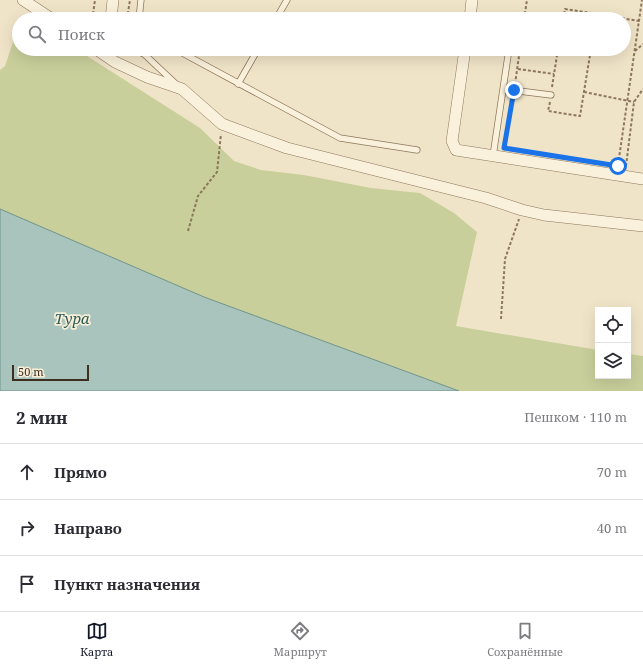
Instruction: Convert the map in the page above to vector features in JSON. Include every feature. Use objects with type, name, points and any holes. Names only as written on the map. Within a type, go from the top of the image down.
[{"type":"street","points":[[23,0],[41,12]]},
{"type":"street","points":[[112,12],[113,0]]},
{"type":"street","points":[[471,12],[472,0]]},
{"type":"street","points":[[106,56],[115,62],[147,77],[182,89],[222,124],[287,148],[486,198],[522,210],[544,215],[643,226]]},
{"type":"street","points":[[464,56],[452,141],[456,150],[643,179]]},
{"type":"lane","points":[[140,12],[141,0]]},
{"type":"lane","points":[[280,12],[287,0]]},
{"type":"lane","points":[[146,56],[182,89]]},
{"type":"lane","points":[[188,56],[340,138],[416,150]]},
{"type":"lane","points":[[238,84],[254,56]]},
{"type":"lane","points":[[493,156],[508,56]]},
{"type":"lane","points":[[503,89],[551,95]]},
{"type":"path","points":[[93,12],[95,0]]},
{"type":"path","points":[[129,12],[130,0]]},
{"type":"path","points":[[525,12],[527,0]]},
{"type":"path","points":[[631,167],[618,166],[642,0]]},
{"type":"path","points":[[564,12],[565,9],[584,12]]},
{"type":"path","points":[[631,20],[639,21]]},
{"type":"path","points":[[635,51],[643,44]]},
{"type":"path","points":[[504,148],[519,56]]},
{"type":"path","points":[[557,56],[548,111],[580,116],[590,56]]},
{"type":"path","points":[[517,68],[554,74]]},
{"type":"path","points":[[626,166],[634,102],[643,89]]},
{"type":"path","points":[[584,92],[634,102]]},
{"type":"path","points":[[188,231],[198,196],[218,172],[222,124]]},
{"type":"path","points":[[501,319],[505,259],[522,210]]},
{"type":"green space","points":[[12,45],[12,56],[87,56],[200,128],[234,161],[261,170],[304,175],[371,188],[420,193],[454,213],[477,232],[456,326],[595,349],[595,379],[631,379],[631,354],[643,356],[643,391],[459,391],[204,297],[0,209],[0,70],[5,66]]},
{"type":"water","name":"Тура","points":[[0,209],[204,297],[459,391],[0,391]]},
{"type":"route","points":[[514,90],[504,148],[618,166]]}]
